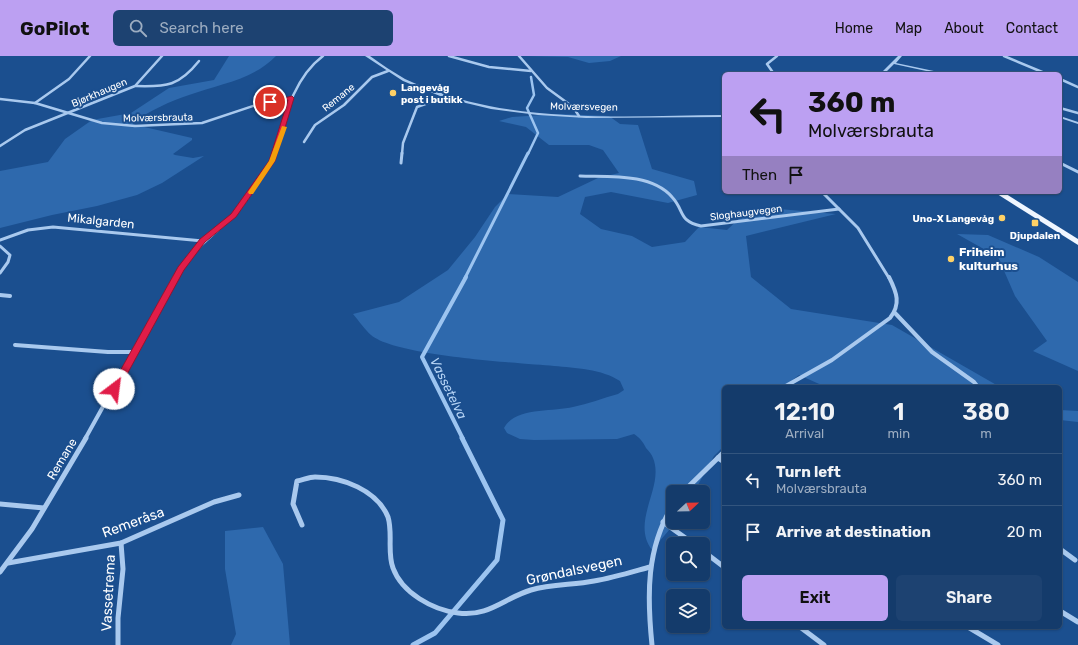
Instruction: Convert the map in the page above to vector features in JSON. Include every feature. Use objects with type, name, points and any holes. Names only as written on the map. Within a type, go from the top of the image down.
[{"type":"main road","points":[[1001,194],[1078,242]]},
{"type":"street","points":[[35,103],[69,79],[90,56]]},
{"type":"street","name":"Bjørkhaugen","points":[[135,86],[162,56]]},
{"type":"street","name":"Remane","points":[[0,572],[8,563],[44,508],[136,352],[180,269],[202,241],[234,215],[272,161],[292,98],[299,82],[316,61],[323,56]]},
{"type":"street","name":"Molværsvegen","points":[[367,56],[388,71],[416,86],[445,97],[486,107],[552,115],[722,116]]},
{"type":"street","points":[[449,56],[467,62],[505,70],[531,71]]},
{"type":"street","points":[[519,56],[551,92],[573,107],[579,116]]},
{"type":"street","points":[[773,72],[767,64],[770,60],[777,56]]},
{"type":"street","points":[[884,72],[900,56]]},
{"type":"street","points":[[1004,56],[1042,72]]},
{"type":"street","name":"Bjørkhaugen","points":[[0,146],[21,132],[70,114],[135,86],[176,84],[189,74],[199,61]]},
{"type":"street","points":[[892,64],[935,72]]},
{"type":"street","name":"Remane","points":[[304,142],[315,125],[344,105],[372,77],[388,71]]},
{"type":"street","points":[[1062,81],[1078,87]]},
{"type":"street","points":[[401,164],[402,148],[417,107],[445,97]]},
{"type":"street","name":"Molværsbrauta","points":[[0,99],[35,103],[102,123],[123,126],[190,125],[211,121],[259,104],[292,98]]},
{"type":"street","points":[[1062,109],[1078,113]]},
{"type":"street","points":[[1062,118],[1078,123]]},
{"type":"street","points":[[1062,164],[1078,172]]},
{"type":"street","name":"Sloghaugvegen","points":[[580,176],[626,179],[658,187],[671,195],[679,208],[681,217],[692,225],[712,226],[838,209]]},
{"type":"street","points":[[788,385],[832,360],[868,335],[895,313],[897,302],[895,290],[890,279],[869,248],[854,222],[838,209],[824,194]]},
{"type":"street","name":"Mikalgarden","points":[[0,240],[28,230],[53,227],[202,241]]},
{"type":"street","points":[[0,246],[10,255],[8,262],[0,273]]},
{"type":"street","points":[[0,295],[10,296]]},
{"type":"street","points":[[895,313],[932,352],[976,385]]},
{"type":"street","points":[[15,345],[108,352],[136,352]]},
{"type":"street","points":[[690,485],[722,454]]},
{"type":"street","points":[[718,458],[722,461]]},
{"type":"street","name":"Grøndalsvegen","points":[[302,525],[293,504],[297,481],[321,477],[359,487],[381,505],[388,518],[393,568],[405,587],[427,603],[456,613],[469,614],[486,612],[531,590],[595,581],[650,567]]},
{"type":"street","name":"Remeråsa","points":[[8,563],[121,543],[214,502],[239,495]]},
{"type":"street","points":[[0,504],[44,508]]},
{"type":"street","points":[[652,645],[650,614],[650,567],[655,540],[666,517]]},
{"type":"street","points":[[663,522],[684,537]]},
{"type":"street","name":"Vassetrema","points":[[118,645],[118,616],[123,549],[121,543]]},
{"type":"street","points":[[1062,550],[1075,560]]},
{"type":"street","points":[[710,556],[722,565]]},
{"type":"street","points":[[1062,612],[1078,622]]},
{"type":"street","points":[[803,629],[824,645]]},
{"type":"street","points":[[971,629],[998,645]]},
{"type":"shaded area","points":[[229,56],[276,56],[257,71],[175,100],[153,110],[133,122],[133,124],[140,126],[192,138],[192,140],[173,154],[175,155],[193,158],[204,156],[162,183],[137,195],[97,206],[0,228],[0,171],[48,162],[65,139],[92,120],[131,113],[169,88],[214,80]]},
{"type":"shaded area","points":[[525,56],[621,56],[610,61],[589,63],[568,57]]},
{"type":"shaded area","points":[[559,114],[609,116],[620,124],[638,125],[652,169],[694,181],[697,195],[668,203],[611,192],[585,197],[580,214],[601,229],[632,236],[652,247],[685,242],[699,227],[727,230],[746,212],[768,208],[836,214],[746,236],[751,277],[791,309],[892,325],[997,385],[822,385],[799,375],[786,385],[722,385],[722,448],[714,456],[698,485],[666,485],[666,529],[670,529],[652,550],[646,539],[645,527],[646,516],[655,481],[656,469],[652,456],[638,437],[634,434],[617,439],[534,440],[520,439],[507,433],[504,428],[509,421],[525,413],[573,407],[618,394],[624,390],[620,381],[605,374],[588,370],[458,357],[405,348],[384,342],[371,335],[353,314],[399,302],[448,270],[475,237],[495,207],[508,194],[558,197],[598,178],[619,173],[603,150],[589,145],[549,145],[526,127],[499,121],[512,117]]},
{"type":"shaded area","points":[[957,234],[988,235],[1039,257],[1078,282],[1078,371],[1033,351],[1047,341],[1015,296],[998,257]]},
{"type":"shaded area","points":[[1062,410],[1078,411],[1078,422],[1062,420]]},
{"type":"shaded area","points":[[263,527],[283,564],[290,645],[231,645],[236,634],[225,569],[225,531]]},
{"type":"waterway","name":"Vassetelva","points":[[528,154],[538,133],[527,108],[534,95],[531,77]]},
{"type":"waterway","name":"Vassetelva","points":[[465,278],[528,153]]},
{"type":"waterway","name":"Vassetelva","points":[[463,439],[422,357],[466,277]]},
{"type":"waterway","name":"Vassetelva","points":[[413,645],[435,633],[497,560],[503,520],[462,438]]},
{"type":"slow traffic","points":[[251,192],[276,154],[284,127]]},
{"type":"place","name":"Langevåg post i butikk","points":[[393,93]]},
{"type":"place","name":"Uno-X Langevåg","points":[[1002,218]]},
{"type":"place","name":"Djupdalen","points":[[1035,223]]},
{"type":"place","name":"Friheim kulturhus","points":[[951,259]]},
{"type":"route","points":[[114,389],[136,352],[180,269],[202,241],[219,229],[234,215],[276,154],[292,98],[270,102]]}]
